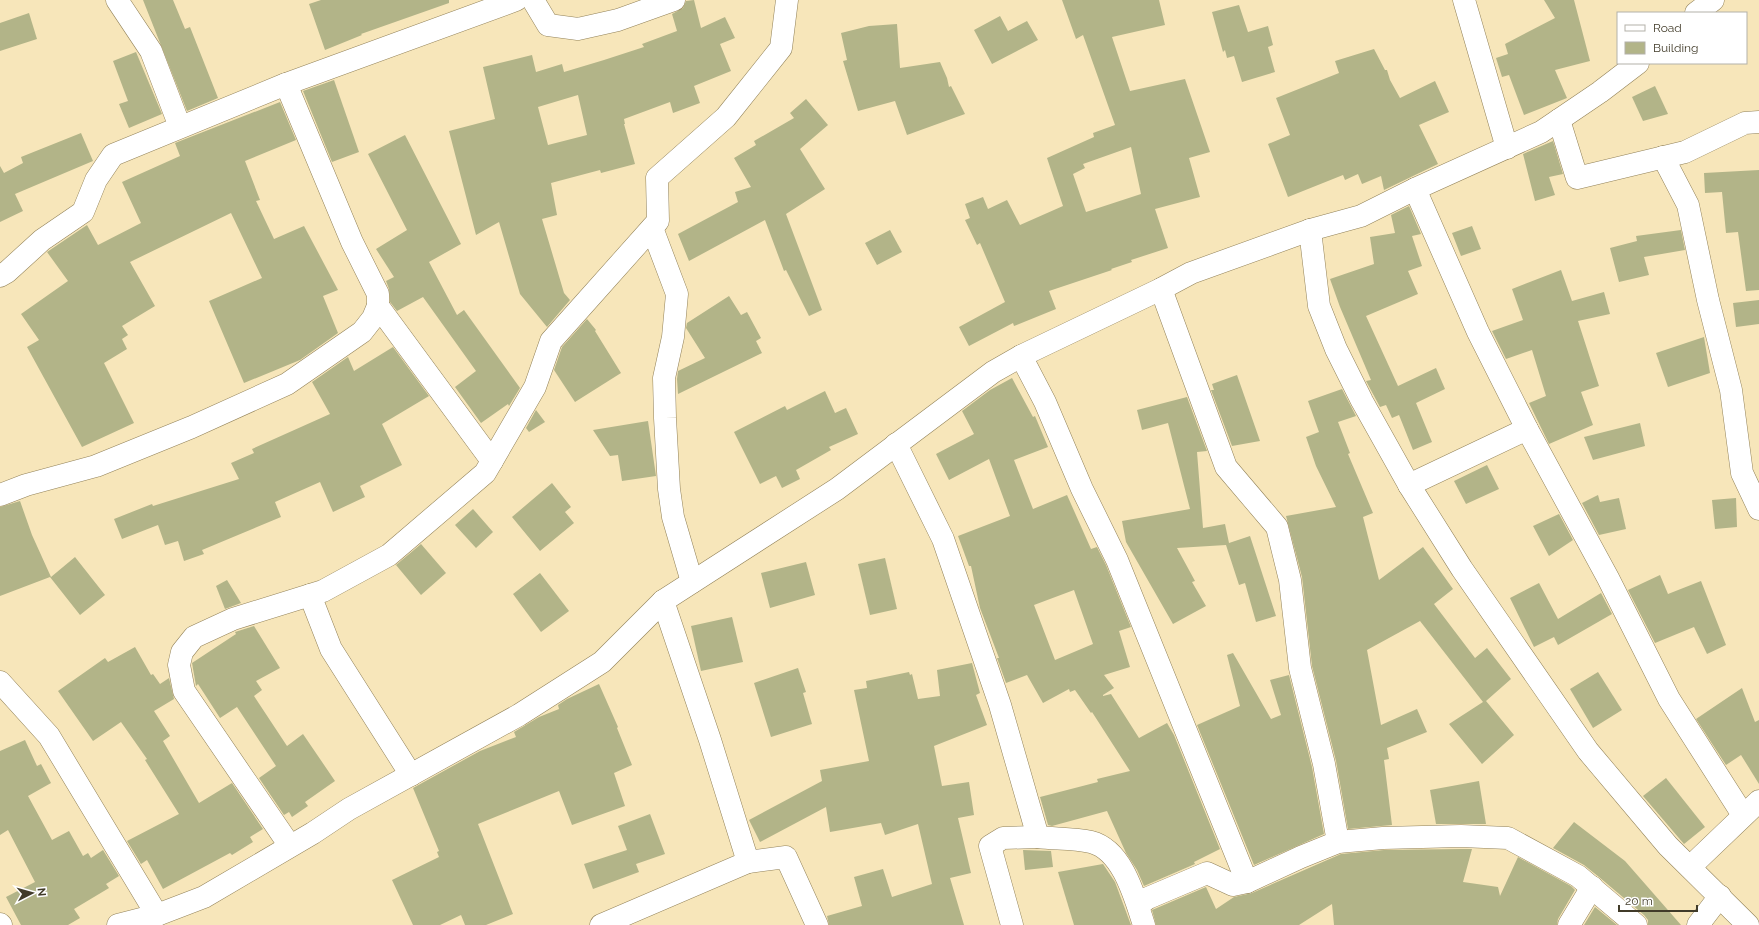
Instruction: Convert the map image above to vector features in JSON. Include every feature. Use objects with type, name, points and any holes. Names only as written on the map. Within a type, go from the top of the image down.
[{"type":"street","points":[[117,0],[151,51],[180,127]]},
{"type":"street","points":[[0,276],[7,272],[42,240],[83,212],[96,180],[113,156],[286,84],[516,0]]},
{"type":"street","points":[[533,0],[548,26],[578,29],[618,20],[674,0]]},
{"type":"street","points":[[290,846],[184,691],[179,666],[182,652],[194,637],[233,619],[323,591],[389,555],[485,473],[535,387],[551,342],[658,220],[657,178],[726,117],[781,48],[787,0]]},
{"type":"street","points":[[1464,0],[1507,148]]},
{"type":"street","points":[[1697,12],[1714,0]]},
{"type":"street","points":[[118,925],[157,915],[204,897],[349,809],[519,715],[602,662],[663,601],[837,489],[993,372],[1021,356],[1161,289],[1191,273],[1310,230],[1361,216],[1415,189],[1541,132],[1600,92],[1637,64]]},
{"type":"street","points":[[0,495],[96,466],[192,427],[287,384],[362,332],[373,318],[378,306],[378,294],[352,242],[286,84]]},
{"type":"street","points":[[1559,120],[1577,178],[1685,152],[1744,123],[1759,122]]},
{"type":"street","points":[[1663,157],[1688,205],[1708,300],[1731,390],[1742,473],[1759,509]]},
{"type":"street","points":[[1415,189],[1478,332],[1527,429],[1608,578],[1670,699],[1743,815]]},
{"type":"street","points":[[652,228],[677,294],[673,337],[664,378],[665,426],[669,489],[673,517],[692,582]]},
{"type":"street","points":[[1310,230],[1319,306],[1336,349],[1362,401],[1410,485],[1462,569],[1588,751],[1668,846],[1720,896],[1751,921]]},
{"type":"street","points":[[1161,289],[1226,467],[1277,527],[1290,580],[1300,668],[1324,764],[1338,842]]},
{"type":"street","points":[[378,306],[492,461]]},
{"type":"street","points":[[1021,356],[1045,402],[1082,489],[1117,560],[1247,882]]},
{"type":"street","points":[[1410,485],[1527,429]]},
{"type":"street","points":[[896,444],[943,539],[1000,705],[1038,837]]},
{"type":"street","points":[[310,595],[331,649],[411,775]]},
{"type":"street","points":[[663,601],[710,740],[748,862]]},
{"type":"street","points":[[0,682],[49,736],[157,915]]},
{"type":"street","points":[[1690,867],[1759,801]]},
{"type":"street","points":[[1141,915],[1148,898],[1207,873],[1233,885],[1247,882],[1338,842],[1398,837],[1461,836],[1508,838],[1578,876],[1636,925]]},
{"type":"street","points":[[1012,925],[990,846],[1003,838],[1038,837],[1092,842],[1114,855],[1126,878],[1141,915]]},
{"type":"street","points":[[601,925],[748,862],[786,857],[817,925]]},
{"type":"street","points":[[1569,925],[1592,887]]},
{"type":"street","points":[[1698,925],[1720,896]]},
{"type":"building","points":[[143,0],[173,0],[185,29],[190,27],[218,98],[187,111]]},
{"type":"building","points":[[321,0],[449,0],[449,3],[361,34],[362,35],[325,50],[309,4]]},
{"type":"building","points":[[694,0],[701,28],[725,17],[735,38],[720,44],[731,71],[694,86],[700,103],[673,113],[670,102],[624,119],[635,164],[601,173],[600,170],[551,183],[557,215],[542,219],[564,293],[570,300],[547,327],[520,294],[499,222],[476,235],[449,131],[495,119],[483,67],[532,55],[536,72],[562,64],[564,72],[644,47],[642,44],[677,31],[672,14],[683,8],[686,1]],"holes":[[[578,95],[587,135],[548,145],[538,107]]]},
{"type":"building","points":[[1062,0],[1159,0],[1165,25],[1112,37],[1130,91],[1185,79],[1210,152],[1189,158],[1200,197],[1155,209],[1168,248],[1131,260],[1132,262],[1111,269],[1112,270],[1049,291],[1056,309],[1014,326],[1013,323],[969,346],[959,327],[1005,302],[980,243],[977,245],[965,220],[970,218],[965,204],[983,197],[988,209],[1007,200],[1020,225],[1063,206],[1047,158],[1094,137],[1093,133],[1115,125],[1083,35],[1076,39]],"holes":[[[1131,147],[1141,194],[1086,212],[1073,174],[1085,168],[1083,164]]]},
{"type":"building","points":[[1544,0],[1574,0],[1590,61],[1555,70],[1567,98],[1524,115],[1509,75],[1502,77],[1496,58],[1508,54],[1505,44],[1555,18]]},
{"type":"building","points":[[1239,5],[1248,32],[1268,26],[1273,45],[1268,47],[1275,72],[1242,82],[1234,56],[1227,58],[1225,50],[1223,52],[1212,12]]},
{"type":"building","points":[[29,13],[37,39],[0,51],[0,23]]},
{"type":"building","points":[[1000,16],[1008,31],[1027,21],[1038,40],[992,64],[974,30]]},
{"type":"building","points":[[897,24],[900,68],[940,62],[949,87],[951,86],[965,114],[907,135],[895,101],[858,111],[843,61],[847,60],[841,33],[869,26]]},
{"type":"building","points":[[1374,49],[1385,70],[1387,70],[1390,80],[1400,98],[1435,81],[1449,112],[1419,125],[1438,164],[1384,190],[1381,176],[1362,184],[1358,174],[1345,180],[1343,175],[1288,197],[1268,144],[1290,135],[1276,98],[1339,73],[1335,61]]},
{"type":"building","points":[[136,52],[162,114],[129,128],[119,104],[128,101],[113,61]]},
{"type":"building","points":[[334,80],[359,152],[332,162],[303,91]]},
{"type":"building","points":[[1655,86],[1668,114],[1643,121],[1632,97]]},
{"type":"building","points":[[806,99],[828,125],[800,149],[825,189],[786,214],[822,310],[809,316],[786,270],[784,271],[765,220],[689,261],[678,234],[738,202],[735,192],[751,187],[734,158],[756,145],[754,141],[794,118],[790,113]]},
{"type":"building","points":[[280,102],[296,140],[245,161],[260,200],[256,201],[274,239],[304,226],[338,290],[323,296],[338,333],[300,360],[244,383],[209,301],[262,278],[231,213],[130,262],[155,306],[122,326],[128,335],[122,339],[127,349],[104,363],[134,423],[82,447],[27,347],[39,340],[21,314],[68,281],[47,252],[87,225],[98,245],[141,223],[122,182],[180,156],[175,143]]},
{"type":"building","points":[[81,133],[93,161],[15,194],[23,211],[0,222],[0,166],[4,173],[23,163],[21,157]]},
{"type":"building","points":[[405,135],[461,244],[429,262],[457,315],[464,310],[520,388],[509,406],[508,404],[481,423],[455,387],[476,371],[423,297],[397,311],[390,302],[389,289],[386,281],[394,277],[376,249],[407,230],[368,154]]},
{"type":"building","points":[[1553,141],[1563,174],[1549,177],[1555,195],[1535,201],[1523,154]]},
{"type":"building","points":[[1759,170],[1759,290],[1746,291],[1738,232],[1726,233],[1722,192],[1705,193],[1704,173]]},
{"type":"building","points":[[1409,206],[1421,234],[1412,236],[1422,266],[1408,271],[1418,294],[1366,316],[1398,386],[1436,368],[1445,389],[1416,403],[1432,442],[1413,450],[1399,415],[1392,418],[1386,405],[1380,407],[1366,381],[1371,380],[1340,307],[1330,279],[1374,264],[1370,237],[1395,233],[1391,215]]},
{"type":"building","points":[[1472,226],[1481,249],[1461,256],[1452,233]]},
{"type":"building","points":[[890,230],[902,252],[877,265],[865,243]]},
{"type":"building","points":[[1681,230],[1685,250],[1644,257],[1649,275],[1619,282],[1610,248],[1637,241],[1636,236]]},
{"type":"building","points":[[1561,270],[1572,301],[1604,292],[1610,314],[1578,321],[1599,386],[1581,392],[1593,425],[1549,444],[1529,403],[1546,396],[1532,350],[1506,359],[1492,331],[1523,320],[1512,289]]},
{"type":"building","points":[[729,296],[741,315],[747,312],[761,338],[756,341],[762,353],[678,394],[678,371],[705,358],[686,328],[687,323]]},
{"type":"building","points":[[1759,300],[1759,324],[1736,327],[1733,303]]},
{"type":"building","points":[[587,319],[596,330],[595,331],[621,373],[575,402],[554,370],[562,347]]},
{"type":"building","points":[[1704,337],[1710,373],[1668,387],[1656,353]]},
{"type":"building","points":[[393,347],[429,396],[382,424],[402,465],[360,486],[365,497],[333,512],[320,482],[275,502],[281,517],[202,550],[204,554],[184,561],[178,541],[165,545],[158,525],[122,539],[114,519],[152,504],[153,506],[239,479],[231,463],[254,453],[252,449],[330,414],[312,382],[348,357],[354,371]]},
{"type":"building","points":[[1237,375],[1260,441],[1232,446],[1211,390],[1214,390],[1212,384]]},
{"type":"building","points":[[1012,378],[1033,417],[1035,416],[1048,447],[1014,460],[1033,509],[1067,495],[1091,549],[1097,547],[1106,565],[1131,627],[1119,631],[1130,667],[1104,675],[1114,688],[1103,696],[1111,694],[1139,738],[1167,723],[1174,735],[1220,849],[1194,862],[1195,864],[1144,886],[1137,870],[1126,853],[1107,811],[1052,826],[1048,825],[1040,797],[1098,782],[1097,779],[1130,771],[1092,712],[1091,713],[1075,690],[1070,692],[1069,689],[1043,703],[1027,675],[1006,683],[997,658],[999,658],[980,608],[971,566],[969,566],[958,536],[1010,516],[989,459],[949,480],[936,454],[974,434],[962,411],[990,390]],"holes":[[[1074,590],[1093,644],[1055,660],[1034,605]]]},
{"type":"building","points":[[1342,389],[1356,416],[1338,422],[1350,453],[1348,454],[1373,513],[1363,517],[1379,580],[1423,547],[1453,589],[1434,604],[1475,658],[1487,648],[1511,679],[1486,701],[1514,735],[1482,764],[1449,724],[1483,702],[1420,621],[1367,650],[1381,725],[1417,709],[1427,732],[1387,748],[1389,759],[1384,760],[1392,825],[1348,829],[1336,761],[1312,666],[1302,577],[1286,516],[1336,507],[1316,466],[1306,437],[1319,432],[1308,401]]},
{"type":"building","points":[[825,391],[835,413],[846,408],[858,434],[829,447],[831,450],[796,470],[800,479],[782,488],[776,476],[760,484],[734,432],[785,406],[787,410]]},
{"type":"building","points":[[1187,397],[1207,451],[1197,452],[1203,528],[1225,524],[1229,543],[1250,536],[1276,616],[1256,622],[1245,583],[1239,585],[1226,545],[1177,548],[1195,581],[1192,582],[1206,606],[1173,624],[1126,542],[1122,521],[1190,509],[1168,423],[1142,430],[1137,410]]},
{"type":"building","points":[[536,410],[545,422],[529,432],[526,428]]},
{"type":"building","points":[[648,421],[656,476],[622,481],[618,455],[610,456],[593,430]]},
{"type":"building","points":[[1640,423],[1645,446],[1593,460],[1584,437]]},
{"type":"building","points":[[1487,465],[1499,489],[1466,504],[1454,481]]},
{"type":"building","points":[[552,483],[571,507],[565,512],[574,523],[540,551],[512,517]]},
{"type":"building","points":[[1598,495],[1600,502],[1619,498],[1626,529],[1599,535],[1582,503]]},
{"type":"building","points":[[1736,498],[1737,527],[1715,529],[1712,500]]},
{"type":"building","points":[[20,501],[32,535],[51,577],[75,557],[105,595],[80,615],[50,577],[0,596],[0,507]]},
{"type":"building","points":[[473,509],[493,532],[476,548],[455,525]]},
{"type":"building","points":[[1559,514],[1573,540],[1549,556],[1533,526]]},
{"type":"building","points":[[421,544],[446,573],[421,595],[396,565]]},
{"type":"building","points":[[885,558],[897,609],[870,615],[858,564]]},
{"type":"building","points":[[806,562],[815,595],[770,608],[761,573]]},
{"type":"building","points":[[540,573],[569,611],[541,632],[513,594]]},
{"type":"building","points":[[1660,575],[1668,594],[1701,581],[1726,645],[1707,654],[1694,627],[1655,643],[1628,590]]},
{"type":"building","points":[[227,580],[241,603],[225,609],[216,586]]},
{"type":"building","points":[[1539,583],[1558,619],[1601,593],[1612,614],[1558,645],[1554,637],[1534,647],[1510,598]]},
{"type":"building","points":[[732,617],[743,662],[701,671],[691,626]]},
{"type":"building","points":[[254,626],[280,668],[256,681],[262,690],[254,696],[287,746],[303,734],[335,781],[305,802],[308,806],[292,817],[289,812],[284,815],[259,778],[276,766],[237,707],[220,718],[198,684],[196,686],[192,663],[236,634],[235,632]]},
{"type":"building","points":[[135,647],[151,675],[153,674],[160,684],[169,678],[174,699],[154,711],[170,736],[163,741],[199,803],[232,783],[263,829],[250,837],[253,842],[232,855],[230,853],[163,889],[147,860],[141,864],[127,841],[179,814],[145,760],[147,759],[121,722],[93,741],[58,691],[105,658],[108,662]]},
{"type":"building","points":[[1233,653],[1271,719],[1281,715],[1270,680],[1289,675],[1312,767],[1324,834],[1254,865],[1197,725],[1240,706],[1227,655]]},
{"type":"building","points":[[972,663],[980,693],[976,695],[987,725],[934,746],[942,786],[969,782],[974,815],[958,818],[971,873],[950,878],[964,925],[829,925],[827,916],[862,906],[854,877],[883,869],[892,897],[932,884],[918,824],[885,835],[881,823],[830,832],[826,807],[760,842],[749,820],[822,781],[820,770],[869,761],[854,690],[867,688],[866,681],[909,672],[910,675],[912,674],[918,699],[940,696],[937,670]]},
{"type":"building","points":[[798,668],[806,692],[803,693],[812,724],[771,737],[754,683]]},
{"type":"building","points":[[1598,672],[1622,710],[1593,728],[1570,689]]},
{"type":"building","points":[[599,684],[618,727],[617,728],[632,765],[614,773],[625,806],[572,825],[559,791],[478,824],[513,914],[486,925],[465,925],[461,915],[440,925],[413,925],[392,880],[439,857],[437,852],[439,851],[413,788],[480,751],[516,737],[514,732],[539,717],[559,709],[558,705],[567,699]]},
{"type":"building","points":[[1742,688],[1755,722],[1759,720],[1759,784],[1741,755],[1726,765],[1696,719]]},
{"type":"building","points":[[25,740],[37,766],[41,764],[51,783],[28,796],[52,840],[69,831],[83,856],[88,853],[91,858],[103,850],[119,876],[106,884],[109,888],[74,909],[80,918],[68,925],[21,925],[6,897],[35,882],[8,830],[0,835],[0,751]]},
{"type":"building","points":[[1666,778],[1705,827],[1684,844],[1643,796]]},
{"type":"building","points":[[1479,781],[1486,824],[1436,824],[1430,790]]},
{"type":"building","points":[[650,814],[665,854],[636,864],[639,872],[593,889],[584,864],[627,850],[618,826]]},
{"type":"building","points":[[1574,822],[1625,861],[1681,925],[1648,925],[1648,920],[1644,915],[1599,877],[1584,865],[1553,848]]},
{"type":"building","points":[[1472,849],[1463,882],[1498,887],[1500,896],[1518,857],[1571,886],[1575,890],[1558,919],[1557,925],[1334,925],[1332,904],[1299,925],[1156,925],[1152,910],[1206,887],[1216,909],[1234,897],[1252,893],[1341,854],[1384,850]]},
{"type":"building","points":[[1023,850],[1051,851],[1053,867],[1025,870]]},
{"type":"building","points":[[1103,864],[1115,882],[1131,925],[1074,925],[1058,872]]},
{"type":"building","points":[[1595,907],[1617,925],[1584,925]]}]
